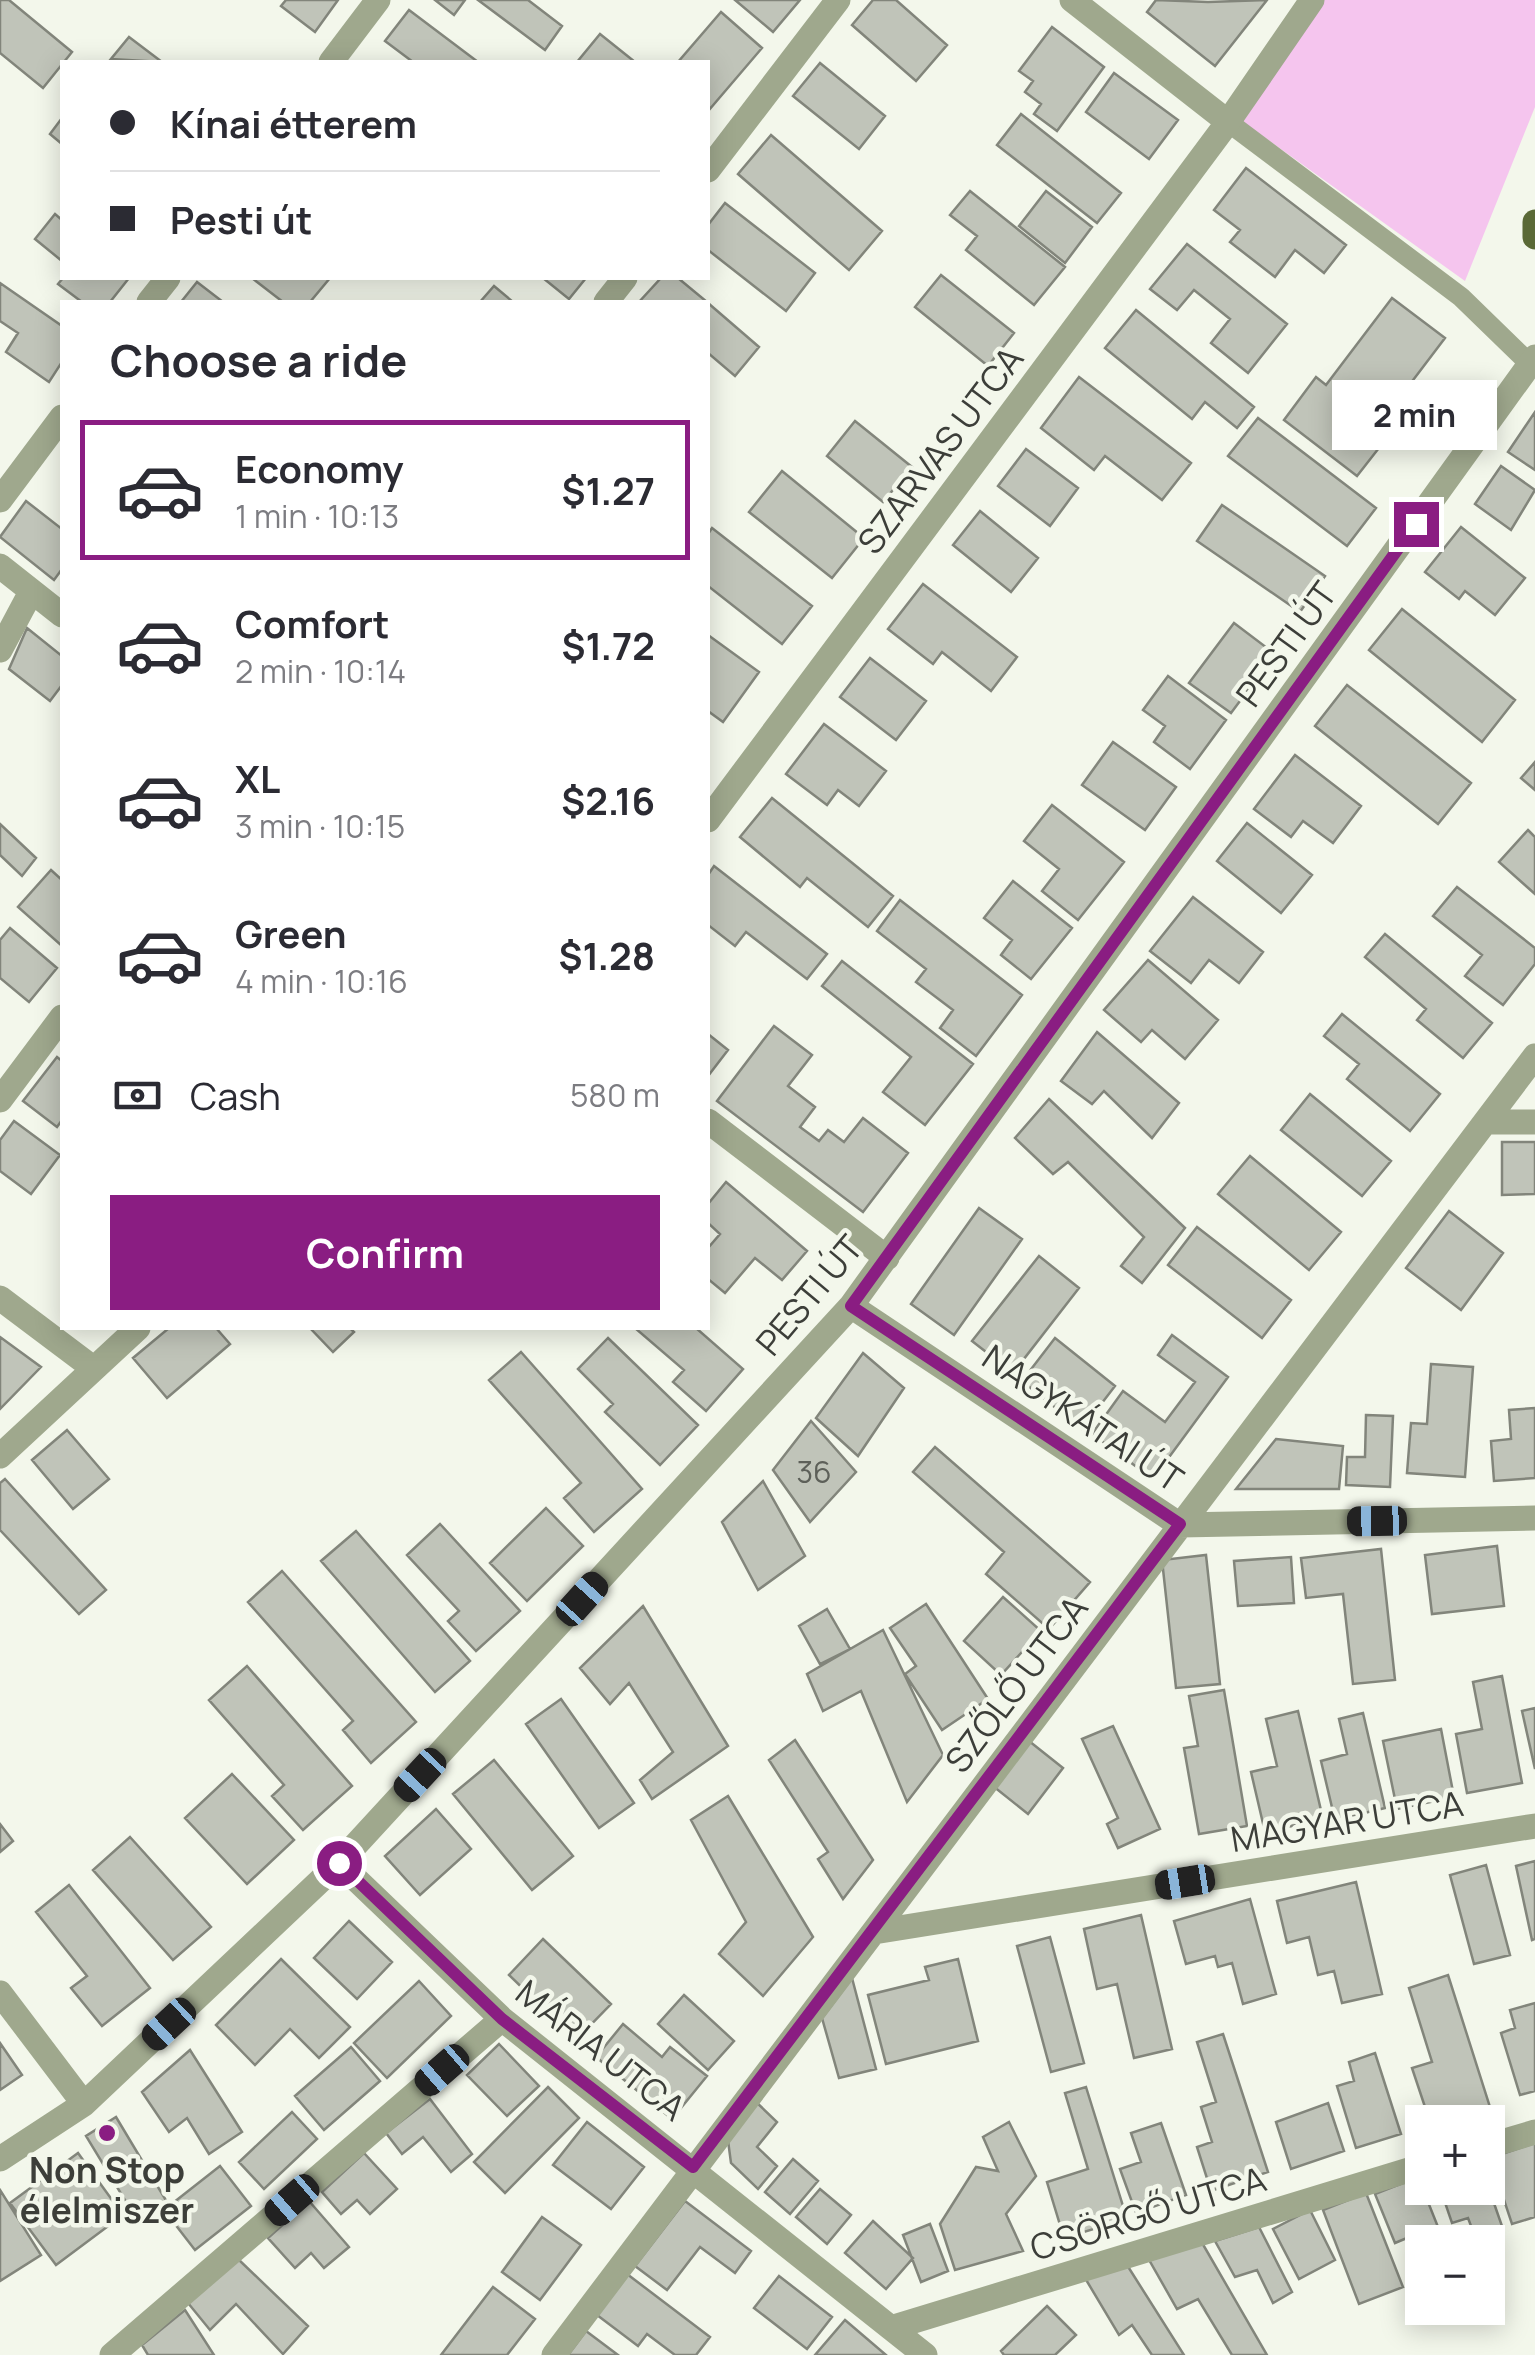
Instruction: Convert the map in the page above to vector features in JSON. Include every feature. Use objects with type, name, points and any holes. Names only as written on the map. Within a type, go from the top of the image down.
[{"type":"main road","points":[[1535,222],[1535,236]]},
{"type":"street","points":[[333,60],[378,0]]},
{"type":"street","points":[[710,167],[838,0]]},
{"type":"street","points":[[1072,0],[1461,297],[1533,360]]},
{"type":"street","name":"SZARVAS UTCA","points":[[710,817],[1228,122],[1312,0]]},
{"type":"street","points":[[608,300],[623,280]]},
{"type":"street","name":"PESTI ÚT","points":[[0,2158],[84,2104],[339,1863],[851,1306],[1533,360]]},
{"type":"street","points":[[0,500],[60,421]]},
{"type":"street","points":[[0,566],[60,614]]},
{"type":"street","points":[[0,650],[31,592]]},
{"type":"street","points":[[0,1100],[60,1020]]},
{"type":"street","name":"SZŐLŐ UTCA","points":[[554,2355],[1535,1056]]},
{"type":"street","points":[[1487,1122],[1535,1122]]},
{"type":"street","points":[[710,1123],[888,1258]]},
{"type":"street","points":[[0,1298],[93,1368]]},
{"type":"street","name":"NAGYKÁTAI ÚT","points":[[851,1306],[1180,1524],[1535,1518]]},
{"type":"street","points":[[0,1456],[136,1330]]},
{"type":"street","name":"MAGYAR UTCA","points":[[874,1932],[1535,1826]]},
{"type":"street","name":"MÁRIA UTCA","points":[[339,1863],[502,2019],[925,2355]]},
{"type":"street","points":[[0,1993],[84,2104]]},
{"type":"street","points":[[112,2355],[502,2019]]},
{"type":"street","points":[[1505,2141],[1535,2132]]},
{"type":"street","name":"CSÖRGŐ UTCA","points":[[894,2327],[1405,2171]]},
{"type":"shaded area","points":[[1323,0],[1535,0],[1535,107],[1465,281],[1243,122]]},
{"type":"building","points":[[0,0],[9,0],[72,52],[66,60],[60,60],[60,67],[43,88],[0,53]]},
{"type":"building","points":[[286,0],[338,0],[315,32],[281,6]]},
{"type":"building","points":[[435,0],[465,0],[454,15]]},
{"type":"building","points":[[478,0],[528,0],[562,26],[545,50]]},
{"type":"building","points":[[735,0],[800,0],[773,32]]},
{"type":"building","points":[[873,0],[896,0],[947,45],[916,81],[852,25]]},
{"type":"building","points":[[1156,0],[1267,0],[1215,66],[1147,12]]},
{"type":"building","points":[[409,10],[475,60],[410,60],[385,41]]},
{"type":"building","points":[[721,12],[762,48],[710,109],[710,60],[680,60]]},
{"type":"building","points":[[1052,27],[1104,67],[1057,131],[1034,114],[1041,104],[1025,92],[1033,81],[1019,71]]},
{"type":"building","points":[[600,34],[632,60],[579,60]]},
{"type":"building","points":[[129,37],[159,60],[128,60],[111,59]]},
{"type":"building","points":[[820,63],[885,116],[859,149],[793,96]]},
{"type":"building","points":[[1114,73],[1178,120],[1149,159],[1086,112]]},
{"type":"building","points":[[1021,114],[1121,193],[1097,223],[997,145]]},
{"type":"building","points":[[60,121],[60,142],[50,134]]},
{"type":"building","points":[[771,135],[882,231],[849,270],[738,174]]},
{"type":"building","points":[[1246,168],[1346,245],[1324,273],[1295,250],[1275,277],[1230,242],[1240,230],[1214,210]]},
{"type":"building","points":[[970,191],[1065,267],[1034,305],[966,250],[977,236],[950,215]]},
{"type":"building","points":[[1046,191],[1092,227],[1065,263],[1019,226]]},
{"type":"building","points":[[725,203],[815,273],[786,311],[710,252],[710,222]]},
{"type":"building","points":[[55,214],[60,218],[60,259],[35,239]]},
{"type":"building","points":[[1187,244],[1287,324],[1248,373],[1211,343],[1230,319],[1194,290],[1177,310],[1150,289]]},
{"type":"building","points":[[941,275],[1014,333],[988,366],[915,307]]},
{"type":"building","points":[[61,280],[127,280],[112,300],[79,300],[58,284]]},
{"type":"building","points":[[255,280],[328,280],[312,300],[280,300]]},
{"type":"building","points":[[545,280],[584,280],[569,299]]},
{"type":"building","points":[[659,280],[680,280],[705,300],[641,300]]},
{"type":"building","points":[[197,282],[220,300],[183,300]]},
{"type":"building","points":[[0,283],[60,325],[60,365],[49,382],[6,352],[18,333],[0,321]]},
{"type":"building","points":[[494,286],[511,300],[482,300]]},
{"type":"building","points":[[1392,298],[1445,338],[1382,421],[1393,430],[1357,476],[1284,420],[1316,377],[1326,385]]},
{"type":"building","points":[[710,305],[759,347],[735,376],[710,355]]},
{"type":"building","points":[[1136,310],[1254,407],[1237,428],[1205,402],[1192,419],[1105,348]]},
{"type":"building","points":[[1079,377],[1191,463],[1162,500],[1105,456],[1094,470],[1041,428]]},
{"type":"building","points":[[1535,412],[1535,470],[1508,452]]},
{"type":"building","points":[[1258,418],[1376,508],[1347,546],[1228,456]]},
{"type":"building","points":[[855,421],[912,467],[883,502],[827,456]]},
{"type":"building","points":[[1026,449],[1078,488],[1050,526],[998,486]]},
{"type":"building","points":[[1501,466],[1535,490],[1511,530],[1475,504]]},
{"type":"building","points":[[782,471],[864,538],[832,578],[749,512]]},
{"type":"building","points":[[26,501],[60,527],[60,572],[54,580],[0,537]]},
{"type":"building","points":[[1222,505],[1325,576],[1300,612],[1197,541]]},
{"type":"building","points":[[980,511],[1038,558],[1011,592],[953,545]]},
{"type":"building","points":[[1461,527],[1525,578],[1495,615],[1465,591],[1459,599],[1425,572]]},
{"type":"building","points":[[712,528],[812,606],[782,644],[710,588]]},
{"type":"building","points":[[923,584],[1017,657],[991,691],[942,652],[933,664],[888,629]]},
{"type":"building","points":[[1402,609],[1515,700],[1482,742],[1369,650]]},
{"type":"building","points":[[1234,623],[1275,654],[1231,713],[1189,683]]},
{"type":"building","points":[[27,628],[60,654],[60,688],[50,701],[9,669]]},
{"type":"building","points":[[710,636],[759,672],[723,722],[710,712]]},
{"type":"building","points":[[870,658],[926,701],[896,740],[840,697]]},
{"type":"building","points":[[1168,676],[1226,720],[1190,769],[1154,742],[1165,726],[1143,710]]},
{"type":"building","points":[[1347,685],[1471,783],[1438,824],[1315,726]]},
{"type":"building","points":[[824,724],[886,771],[859,806],[838,790],[827,805],[786,774]]},
{"type":"building","points":[[1113,742],[1176,787],[1145,830],[1082,785]]},
{"type":"building","points":[[1295,755],[1361,806],[1333,843],[1303,821],[1291,837],[1254,809]]},
{"type":"building","points":[[1535,762],[1535,790],[1521,778]]},
{"type":"building","points":[[772,798],[893,896],[868,927],[807,878],[800,887],[740,837]]},
{"type":"building","points":[[1052,805],[1124,862],[1078,920],[1042,891],[1059,869],[1024,841]]},
{"type":"building","points":[[1247,823],[1312,875],[1281,913],[1217,861]]},
{"type":"building","points":[[0,824],[36,858],[22,876],[0,855]]},
{"type":"building","points":[[1528,830],[1535,837],[1535,894],[1499,862]]},
{"type":"building","points":[[714,866],[827,954],[807,979],[746,932],[735,946],[710,927],[710,872]]},
{"type":"building","points":[[51,870],[60,878],[60,944],[18,907]]},
{"type":"building","points":[[1013,881],[1072,928],[1031,979],[1001,955],[1012,940],[984,918]]},
{"type":"building","points":[[1457,887],[1535,948],[1535,964],[1503,1005],[1465,976],[1482,955],[1433,916]]},
{"type":"building","points":[[1193,897],[1263,952],[1239,983],[1209,960],[1191,983],[1150,951]]},
{"type":"building","points":[[900,900],[1022,995],[976,1056],[940,1028],[953,1010],[916,982],[926,969],[877,931]]},
{"type":"building","points":[[10,928],[57,968],[29,1002],[0,978],[0,940]]},
{"type":"building","points":[[1385,934],[1492,1023],[1463,1058],[1417,1020],[1426,1009],[1365,957]]},
{"type":"building","points":[[1148,960],[1218,1020],[1185,1059],[1152,1030],[1141,1042],[1104,1010]]},
{"type":"building","points":[[842,961],[973,1064],[925,1125],[883,1092],[911,1057],[822,986]]},
{"type":"building","points":[[1342,1014],[1440,1094],[1410,1131],[1347,1079],[1359,1064],[1324,1036]]},
{"type":"building","points":[[774,1026],[812,1055],[788,1086],[815,1107],[800,1127],[819,1141],[828,1130],[844,1142],[863,1118],[908,1153],[863,1212],[717,1101]]},
{"type":"building","points":[[1097,1032],[1179,1103],[1152,1138],[1104,1091],[1092,1104],[1061,1081]]},
{"type":"building","points":[[710,1036],[728,1050],[710,1073]]},
{"type":"building","points":[[57,1057],[60,1059],[57,1127],[23,1101]]},
{"type":"building","points":[[1310,1094],[1391,1161],[1362,1196],[1281,1130]]},
{"type":"building","points":[[1049,1099],[1185,1228],[1142,1283],[1121,1266],[1144,1237],[1068,1162],[1053,1174],[1015,1138]]},
{"type":"building","points":[[14,1121],[60,1155],[31,1194],[0,1171],[0,1140]]},
{"type":"building","points":[[1502,1142],[1535,1142],[1535,1194],[1502,1195]]},
{"type":"building","points":[[1250,1156],[1341,1232],[1309,1270],[1218,1194]]},
{"type":"building","points":[[726,1182],[807,1251],[782,1280],[755,1258],[725,1293],[710,1281],[710,1246],[720,1234],[710,1225],[710,1202]]},
{"type":"building","points":[[979,1208],[1022,1239],[954,1335],[911,1304]]},
{"type":"building","points":[[1449,1211],[1503,1253],[1461,1310],[1406,1268]]},
{"type":"building","points":[[1197,1227],[1291,1300],[1262,1338],[1168,1265]]},
{"type":"building","points":[[1039,1256],[1079,1288],[1013,1373],[972,1341]]},
{"type":"building","points":[[167,1330],[218,1330],[230,1344],[167,1398],[133,1358]]},
{"type":"building","points":[[312,1330],[354,1332],[333,1352]]},
{"type":"building","points":[[637,1330],[698,1330],[743,1369],[706,1411],[673,1382],[684,1370]]},
{"type":"building","points":[[1172,1335],[1228,1377],[1153,1479],[1092,1434],[1123,1391],[1165,1422],[1195,1382],[1158,1355]]},
{"type":"building","points":[[0,1337],[41,1367],[0,1409]]},
{"type":"building","points":[[608,1338],[698,1425],[660,1465],[605,1412],[613,1404],[578,1369]]},
{"type":"building","points":[[1055,1338],[1115,1386],[1082,1429],[1022,1381]]},
{"type":"building","points":[[521,1352],[642,1489],[594,1532],[564,1498],[581,1483],[489,1380]]},
{"type":"building","points":[[863,1353],[904,1388],[858,1456],[816,1418]]},
{"type":"building","points":[[1431,1364],[1473,1367],[1465,1477],[1407,1473],[1411,1423],[1427,1424]]},
{"type":"building","points":[[1535,1408],[1535,1478],[1494,1481],[1491,1441],[1511,1439],[1509,1410]]},
{"type":"building","points":[[1366,1415],[1393,1416],[1390,1487],[1346,1485],[1347,1457],[1365,1457]]},
{"type":"building","points":[[811,1421],[856,1472],[810,1522],[773,1470]]},
{"type":"building","points":[[67,1430],[109,1479],[73,1509],[32,1460]]},
{"type":"building","points":[[1276,1439],[1343,1446],[1339,1489],[1236,1489]]},
{"type":"building","points":[[935,1447],[1090,1582],[1049,1629],[986,1574],[1004,1552],[913,1472]]},
{"type":"building","points":[[5,1479],[106,1590],[79,1614],[0,1530],[0,1483]]},
{"type":"building","points":[[763,1481],[805,1556],[758,1590],[722,1522]]},
{"type":"building","points":[[546,1508],[583,1546],[527,1601],[490,1563]]},
{"type":"building","points":[[440,1524],[520,1611],[476,1651],[448,1621],[459,1611],[407,1555]]},
{"type":"building","points":[[356,1531],[470,1661],[435,1692],[321,1561]]},
{"type":"building","points":[[1497,1546],[1504,1606],[1432,1614],[1425,1555]]},
{"type":"building","points":[[1381,1549],[1395,1680],[1353,1684],[1343,1594],[1306,1598],[1301,1558]]},
{"type":"building","points":[[1206,1555],[1220,1684],[1176,1688],[1162,1560]]},
{"type":"building","points":[[1291,1557],[1294,1603],[1238,1606],[1234,1561]]},
{"type":"building","points":[[282,1571],[416,1722],[371,1763],[343,1730],[353,1721],[248,1602]]},
{"type":"building","points":[[1003,1597],[1041,1631],[1001,1675],[964,1641]]},
{"type":"building","points":[[926,1604],[988,1699],[942,1730],[905,1674],[916,1666],[890,1628]]},
{"type":"building","points":[[643,1606],[728,1746],[652,1799],[640,1780],[673,1752],[629,1683],[610,1704],[580,1668]]},
{"type":"building","points":[[827,1609],[850,1649],[820,1664],[799,1626]]},
{"type":"building","points":[[883,1630],[943,1755],[907,1802],[861,1691],[823,1711],[807,1674]]},
{"type":"building","points":[[247,1666],[352,1786],[303,1830],[272,1796],[284,1785],[209,1700]]},
{"type":"building","points":[[1502,1676],[1522,1783],[1467,1793],[1456,1734],[1482,1729],[1473,1682]]},
{"type":"building","points":[[1224,1690],[1247,1826],[1199,1834],[1184,1748],[1198,1746],[1189,1696]]},
{"type":"building","points":[[561,1699],[634,1803],[599,1828],[526,1724]]},
{"type":"building","points":[[1535,1708],[1535,1769],[1522,1711]]},
{"type":"building","points":[[1298,1711],[1323,1819],[1265,1832],[1251,1772],[1277,1766],[1266,1719]]},
{"type":"building","points":[[1363,1713],[1385,1808],[1335,1820],[1321,1761],[1347,1754],[1339,1719]]},
{"type":"building","points":[[1113,1726],[1160,1829],[1118,1848],[1107,1824],[1118,1818],[1082,1739]]},
{"type":"building","points":[[1441,1729],[1454,1797],[1397,1809],[1383,1741]]},
{"type":"building","points":[[795,1740],[873,1860],[843,1899],[818,1859],[828,1852],[769,1760]]},
{"type":"building","points":[[1029,1741],[1063,1768],[1028,1814],[993,1786]]},
{"type":"building","points":[[494,1760],[573,1856],[532,1890],[453,1794]]},
{"type":"building","points":[[232,1774],[294,1840],[247,1884],[185,1818]]},
{"type":"building","points":[[728,1796],[813,1937],[763,1996],[719,1954],[746,1922],[691,1820]]},
{"type":"building","points":[[436,1809],[471,1849],[420,1895],[385,1856]]},
{"type":"building","points":[[0,1824],[13,1841],[0,1852]]},
{"type":"building","points":[[130,1837],[211,1927],[173,1960],[93,1870]]},
{"type":"building","points":[[1535,1861],[1535,1939],[1532,1940],[1516,1866]]},
{"type":"building","points":[[1486,1865],[1510,1955],[1474,1964],[1450,1875]]},
{"type":"building","points":[[1356,1882],[1382,1994],[1342,2003],[1334,1971],[1318,1975],[1309,1937],[1287,1943],[1277,1901]]},
{"type":"building","points":[[69,1885],[150,1988],[102,2026],[71,1988],[87,1976],[36,1912]]},
{"type":"building","points":[[1250,1899],[1276,1994],[1243,2004],[1232,1963],[1218,1967],[1215,1956],[1186,1964],[1174,1921]]},
{"type":"building","points":[[1141,1915],[1172,2049],[1134,2058],[1117,1984],[1097,1989],[1084,1929]]},
{"type":"building","points":[[349,1921],[392,1962],[357,1999],[314,1958]]},
{"type":"building","points":[[1050,1937],[1084,2063],[1051,2072],[1017,1946]]},
{"type":"building","points":[[543,1939],[611,2004],[576,2040],[509,1975]]},
{"type":"building","points":[[281,1959],[350,2027],[319,2058],[290,2029],[255,2065],[216,2025]]},
{"type":"building","points":[[958,1959],[978,2041],[886,2064],[868,1995],[929,1980],[925,1967]]},
{"type":"building","points":[[1448,1975],[1489,2105],[1424,2105],[1412,2068],[1432,2062],[1409,1988]]},
{"type":"building","points":[[852,1978],[876,2069],[839,2078],[822,2018]]},
{"type":"building","points":[[419,1981],[451,2016],[387,2078],[354,2043]]},
{"type":"building","points":[[684,1995],[734,2041],[708,2070],[658,2024]]},
{"type":"building","points":[[1535,2003],[1535,2091],[1520,2095],[1501,2033],[1515,2028],[1510,2010]]},
{"type":"building","points":[[623,2024],[662,2057],[670,2047],[707,2076],[672,2119],[596,2057]]},
{"type":"building","points":[[1223,2034],[1268,2172],[1211,2191],[1197,2147],[1212,2142],[1201,2107],[1216,2102],[1197,2042]]},
{"type":"building","points":[[0,2043],[22,2075],[0,2090]]},
{"type":"building","points":[[499,2044],[539,2086],[507,2116],[467,2075]]},
{"type":"building","points":[[351,2047],[380,2081],[324,2130],[295,2096]]},
{"type":"building","points":[[190,2050],[242,2132],[209,2154],[187,2118],[169,2132],[142,2092]]},
{"type":"building","points":[[1375,2053],[1401,2134],[1356,2148],[1337,2086],[1354,2081],[1349,2062]]},
{"type":"building","points":[[548,2087],[579,2118],[505,2193],[474,2162]]},
{"type":"building","points":[[1086,2087],[1127,2219],[1064,2238],[1047,2182],[1088,2169],[1065,2093]]},
{"type":"building","points":[[430,2099],[472,2154],[451,2172],[423,2137],[402,2154],[386,2133]]},
{"type":"building","points":[[755,2101],[777,2122],[757,2147],[777,2166],[758,2189],[731,2163],[727,2133]]},
{"type":"building","points":[[1328,2103],[1344,2151],[1291,2169],[1276,2122]]},
{"type":"building","points":[[292,2112],[317,2139],[264,2189],[239,2162]]},
{"type":"building","points":[[116,2117],[167,2202],[137,2220],[86,2136]]},
{"type":"building","points":[[587,2122],[644,2167],[611,2209],[553,2165]]},
{"type":"building","points":[[1009,2122],[1036,2176],[1006,2214],[1023,2251],[955,2270],[940,2224],[976,2167],[998,2171],[983,2137]]},
{"type":"building","points":[[1161,2123],[1186,2195],[1136,2213],[1120,2169],[1141,2162],[1131,2133]]},
{"type":"building","points":[[1535,2143],[1535,2217],[1512,2224],[1505,2203],[1505,2153]]},
{"type":"building","points":[[78,2153],[123,2215],[56,2265],[10,2203]]},
{"type":"building","points":[[364,2153],[397,2189],[370,2214],[357,2200],[341,2214],[322,2192]]},
{"type":"building","points":[[793,2159],[818,2181],[790,2214],[765,2192]]},
{"type":"building","points":[[220,2166],[251,2206],[195,2250],[164,2210]]},
{"type":"building","points":[[1405,2182],[1405,2205],[1429,2205],[1437,2225],[1405,2225],[1405,2239],[1395,2243],[1375,2194]]},
{"type":"building","points":[[820,2189],[851,2215],[827,2244],[796,2217]]},
{"type":"building","points":[[0,2190],[41,2255],[0,2281]]},
{"type":"building","points":[[1366,2193],[1403,2287],[1359,2304],[1323,2210]]},
{"type":"building","points":[[309,2201],[349,2247],[324,2268],[311,2253],[295,2268],[268,2238]]},
{"type":"building","points":[[685,2201],[751,2251],[735,2273],[700,2247],[667,2290],[635,2266]]},
{"type":"building","points":[[1446,2205],[1495,2205],[1502,2225],[1471,2225],[1468,2218],[1452,2223]]},
{"type":"building","points":[[1310,2210],[1335,2260],[1299,2279],[1273,2229]]},
{"type":"building","points":[[542,2217],[581,2245],[540,2300],[502,2272]]},
{"type":"building","points":[[873,2221],[913,2258],[886,2289],[845,2253]]},
{"type":"building","points":[[930,2224],[948,2271],[921,2282],[903,2235]]},
{"type":"building","points":[[1259,2227],[1292,2292],[1273,2303],[1257,2270],[1235,2277],[1215,2241]]},
{"type":"building","points":[[1201,2241],[1267,2355],[1232,2355],[1198,2299],[1177,2309],[1148,2258]]},
{"type":"building","points":[[238,2259],[308,2326],[283,2354],[236,2304],[210,2330],[188,2303]]},
{"type":"building","points":[[1127,2265],[1184,2355],[1152,2355],[1132,2325],[1119,2335],[1085,2278]]},
{"type":"building","points":[[627,2274],[710,2337],[696,2355],[675,2355],[647,2334],[638,2346],[597,2315]]},
{"type":"building","points":[[779,2276],[832,2317],[807,2349],[754,2308]]},
{"type":"building","points":[[493,2287],[535,2319],[507,2355],[441,2355]]},
{"type":"building","points":[[1047,2306],[1076,2335],[1055,2355],[1004,2355],[1001,2351]]},
{"type":"building","points":[[185,2310],[214,2355],[148,2355],[142,2345]]},
{"type":"building","points":[[845,2320],[886,2355],[815,2355]]},
{"type":"building","points":[[586,2331],[618,2355],[568,2355]]},
{"type":"place","name":"Non Stop élelmiszer","points":[[107,2133]]},
{"type":"route","points":[[339,1863],[502,2019],[693,2167],[1180,1524],[851,1306],[1416,524]]}]
